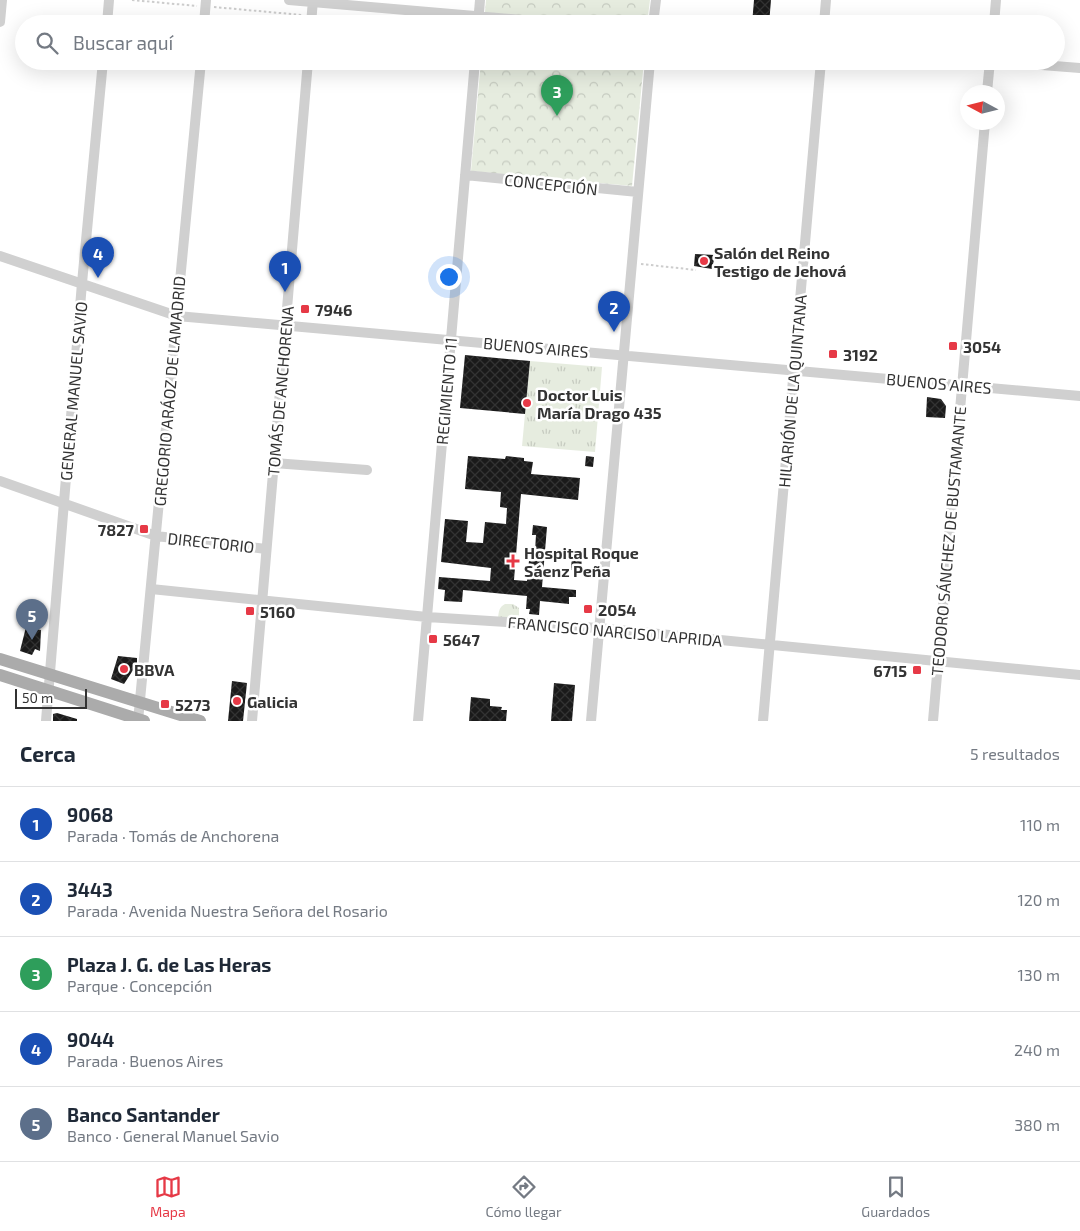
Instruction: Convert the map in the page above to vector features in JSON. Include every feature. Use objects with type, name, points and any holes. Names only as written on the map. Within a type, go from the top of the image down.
[{"type":"main road","points":[[0,659],[200,721]]},
{"type":"main road","points":[[0,675],[140,720]]},
{"type":"street","points":[[0,22],[2,0]]},
{"type":"street","points":[[108,15],[109,0]]},
{"type":"street","points":[[289,0],[435,15]]},
{"type":"street","points":[[479,15],[480,0]]},
{"type":"street","points":[[655,15],[656,0]]},
{"type":"street","points":[[825,15],[826,0]]},
{"type":"street","points":[[995,15],[996,0]]},
{"type":"street","points":[[312,15],[313,1]]},
{"type":"street","points":[[1065,67],[1080,68]]},
{"type":"street","name":"GENERAL MANUEL SAVIO","points":[[46,721],[50,691],[63,503],[102,70]]},
{"type":"street","name":"GREGORIO ARÁOZ DE LAMADRID","points":[[140,720],[140,702],[200,70]]},
{"type":"street","name":"TOMÁS DE ANCHORENA","points":[[252,721],[307,70]]},
{"type":"street","name":"REGIMIENTO 11","points":[[418,721],[474,70]]},
{"type":"street","points":[[591,721],[649,70]]},
{"type":"street","name":"HILARIÓN DE LA QUINTANA","points":[[763,721],[820,70]]},
{"type":"street","points":[[989,85],[990,70]]},
{"type":"street","name":"TEODORO SÁNCHEZ DE BUSTAMANTE","points":[[933,721],[984,130]]},
{"type":"street","name":"CONCEPCIÓN","points":[[465,175],[638,192]]},
{"type":"street","name":"BUENOS AIRES","points":[[0,256],[176,316],[623,354],[1080,396]]},
{"type":"street","points":[[274,463],[367,470]]},
{"type":"street","points":[[0,481],[156,536]]},
{"type":"street","name":"DIRECTORIO","points":[[156,536],[266,548]]},
{"type":"street","name":"FRANCISCO NARCISO LAPRIDA","points":[[151,589],[426,616],[598,628],[1080,675]]},
{"type":"path","points":[[132,0],[206,3],[280,15]]},
{"type":"path","points":[[632,263],[696,270]]},
{"type":"green space","points":[[486,0],[650,0],[648,15],[485,15]]},
{"type":"green space","points":[[480,70],[643,70],[632,186],[471,171]]},
{"type":"green space","points":[[530,361],[602,367],[595,452],[522,446]]},
{"type":"green space","points":[[505,604],[513,604],[519,608],[519,620],[498,618],[500,608]]},
{"type":"building","points":[[754,0],[771,0],[770,15],[753,15]]},
{"type":"building","name":"Salón del Reino Testigo de Jehová","points":[[695,254],[715,255],[712,269],[694,266]]},
{"type":"building","points":[[465,355],[530,361],[525,414],[460,408]]},
{"type":"building","points":[[927,397],[941,399],[946,406],[945,418],[926,417]]},
{"type":"building","points":[[468,456],[505,459],[506,456],[524,458],[524,461],[533,462],[531,474],[580,478],[578,500],[521,494],[514,580],[527,581],[530,550],[535,551],[536,535],[532,535],[533,525],[547,527],[542,587],[576,590],[576,597],[569,597],[569,604],[540,601],[539,615],[529,614],[530,609],[526,609],[527,596],[463,590],[462,602],[444,601],[445,590],[438,589],[439,577],[490,581],[491,568],[441,562],[445,519],[468,521],[466,542],[483,543],[485,522],[506,524],[507,508],[500,507],[501,492],[465,489]]},
{"type":"building","points":[[586,456],[594,457],[593,467],[585,466]]},
{"type":"building","points":[[572,555],[582,556],[581,571],[571,570]]},
{"type":"building","points":[[26,627],[41,630],[40,651],[35,649],[32,655],[20,651]]},
{"type":"building","name":"BBVA","points":[[118,656],[137,658],[137,664],[124,684],[111,679]]},
{"type":"building","name":"Galicia","points":[[232,681],[247,683],[243,721],[228,721]]},
{"type":"building","points":[[554,683],[575,685],[572,721],[551,721]]},
{"type":"building","points":[[471,697],[490,699],[490,706],[502,707],[501,710],[507,710],[506,721],[469,721]]},
{"type":"building","points":[[57,713],[77,719],[77,721],[53,721],[53,714]]},
{"type":"place","name":"Plaza J. G. de Las Heras","points":[[557,116]]},
{"type":"place","name":"Salón del Reino Testigo de Jehová","points":[[704,261]]},
{"type":"place","name":"9044","points":[[98,278]]},
{"type":"place","name":"9068","points":[[285,292]]},
{"type":"place","name":"7946","points":[[305,309]]},
{"type":"place","name":"3443","points":[[614,332]]},
{"type":"place","name":"3054","points":[[953,346]]},
{"type":"place","name":"3192","points":[[833,354]]},
{"type":"place","name":"Doctor Luis María Drago 435","points":[[527,403]]},
{"type":"place","name":"7827","points":[[144,529]]},
{"type":"place","name":"Hospital Roque Sáenz Peña","points":[[513,561]]},
{"type":"place","name":"2054","points":[[588,609]]},
{"type":"place","name":"5160","points":[[250,611]]},
{"type":"place","name":"5647","points":[[433,639]]},
{"type":"place","name":"Banco Santander","points":[[32,640]]},
{"type":"place","name":"BBVA","points":[[124,669]]},
{"type":"place","name":"6715","points":[[917,670]]},
{"type":"place","name":"Galicia","points":[[237,701]]},
{"type":"place","name":"5273","points":[[165,704]]}]
